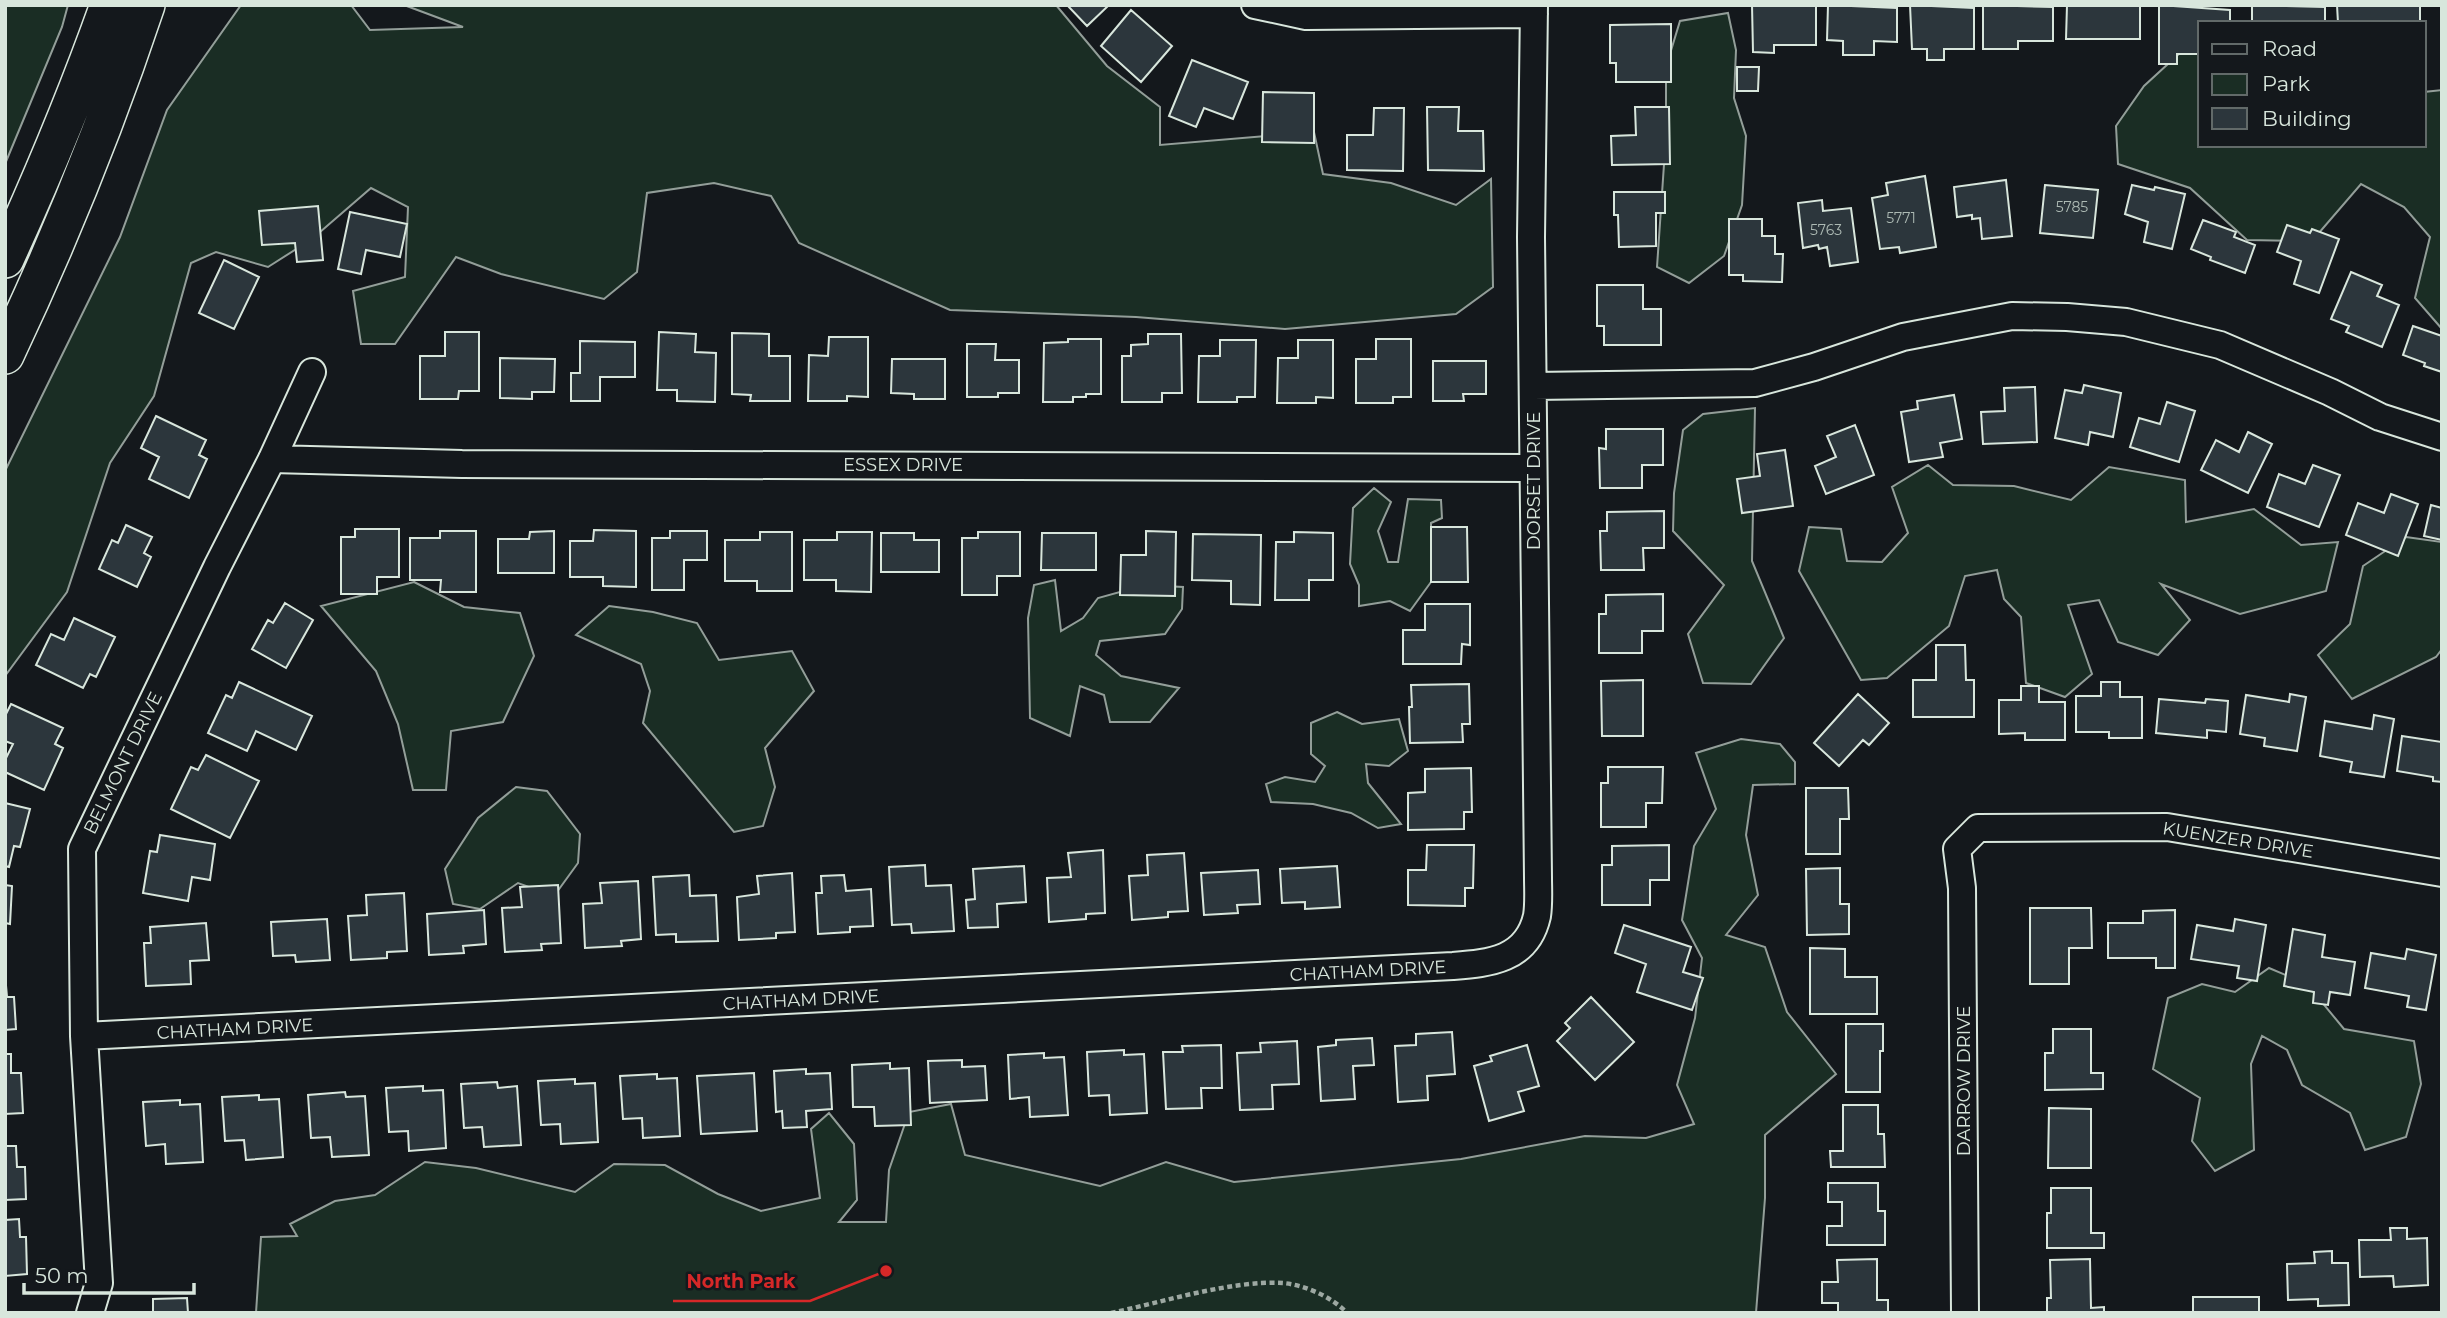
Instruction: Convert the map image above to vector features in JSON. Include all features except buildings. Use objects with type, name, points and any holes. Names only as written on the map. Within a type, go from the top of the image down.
[{"type":"highway","points":[[5,259],[50,160],[109,5]]},
{"type":"highway","points":[[5,355],[75,199],[116,95],[146,5]]},
{"type":"street","points":[[1255,5],[1306,16],[1534,10]]},
{"type":"street","name":"DORSET DRIVE","points":[[1516,951],[1528,936],[1537,916],[1531,237],[1534,10]]},
{"type":"street","points":[[1534,386],[1755,383],[1814,368],[1903,337],[2012,316],[2067,317],[2126,322],[2220,345],[2330,392],[2380,417],[2442,437]]},
{"type":"street","name":"BELMONT DRIVE","points":[[90,1313],[99,1283],[84,1036],[82,849],[312,372]]},
{"type":"street","name":"ESSEX DRIVE","points":[[272,459],[476,464],[1533,468]]},
{"type":"street","name":"KUENZER DRIVE","points":[[1957,849],[1978,828],[2167,827],[2442,873]]},
{"type":"street","name":"DARROW DRIVE","points":[[1957,849],[1962,888],[1965,1313]]},
{"type":"street","name":"CHATHAM DRIVE","points":[[84,1036],[1453,966],[1488,963],[1503,959],[1516,951]]},
{"type":"path","points":[[1111,1313],[1208,1291],[1284,1283],[1306,1288],[1329,1299],[1347,1313]]},
{"type":"green space","points":[[5,5],[68,5],[62,27],[5,164]]},
{"type":"green space","points":[[241,5],[351,5],[370,30],[463,27],[404,5],[1056,5],[1107,66],[1160,107],[1160,145],[1314,132],[1323,174],[1391,183],[1456,205],[1491,179],[1493,287],[1456,314],[1285,329],[1136,317],[950,310],[799,243],[771,196],[714,183],[647,193],[637,272],[604,299],[501,274],[456,257],[395,344],[361,344],[353,291],[405,277],[408,207],[371,188],[312,239],[268,267],[216,252],[191,263],[154,396],[110,463],[67,592],[5,676],[5,471],[120,237],[167,110]]},
{"type":"green space","points":[[1728,13],[1736,50],[1734,98],[1746,136],[1742,205],[1724,256],[1689,283],[1657,267],[1666,135],[1666,67],[1680,21]]},
{"type":"green space","points":[[2198,51],[2198,147],[2426,147],[2426,92],[2442,90],[2442,329],[2415,298],[2430,237],[2404,207],[2361,184],[2312,241],[2247,240],[2190,188],[2118,164],[2116,126],[2144,86],[2181,52]]},
{"type":"green space","points":[[1755,408],[1752,561],[1784,638],[1751,684],[1703,683],[1688,634],[1724,585],[1673,531],[1674,493],[1683,430],[1703,414]]},
{"type":"green space","points":[[1928,465],[1953,485],[2014,486],[2071,500],[2109,467],[2185,480],[2186,522],[2254,509],[2301,545],[2338,542],[2326,591],[2240,614],[2161,584],[2190,620],[2158,655],[2118,642],[2099,600],[2068,605],[2092,674],[2065,697],[2026,683],[2021,617],[2004,599],[1997,570],[1965,576],[1949,626],[1887,678],[1861,680],[1799,571],[1809,527],[1841,529],[1847,561],[1882,562],[1908,533],[1892,487]]},
{"type":"green space","points":[[1374,488],[1391,502],[1378,531],[1388,562],[1398,562],[1408,499],[1441,500],[1442,518],[1431,523],[1431,582],[1410,611],[1390,601],[1359,606],[1359,585],[1350,564],[1353,508]]},
{"type":"green space","points":[[2406,537],[2442,542],[2442,649],[2436,657],[2352,699],[2318,655],[2350,624],[2363,566]]},
{"type":"green space","points":[[1055,580],[1061,631],[1083,618],[1098,598],[1145,585],[1183,587],[1182,609],[1165,634],[1100,641],[1096,655],[1121,676],[1179,688],[1150,722],[1110,722],[1104,695],[1080,686],[1070,736],[1030,718],[1028,618],[1034,585]]},
{"type":"green space","points":[[414,582],[464,607],[520,613],[534,656],[503,722],[451,731],[446,790],[413,790],[398,724],[376,671],[321,606]]},
{"type":"green space","points":[[609,606],[653,612],[697,623],[719,660],[792,651],[814,691],[765,748],[775,787],[763,826],[734,832],[643,723],[650,691],[641,664],[576,635]]},
{"type":"green space","points":[[1337,712],[1362,724],[1399,719],[1408,751],[1389,766],[1366,764],[1368,783],[1401,824],[1378,828],[1351,813],[1313,804],[1271,802],[1266,784],[1285,777],[1315,782],[1325,766],[1311,754],[1311,723]]},
{"type":"green space","points":[[1741,739],[1780,744],[1795,762],[1795,784],[1753,785],[1746,835],[1758,895],[1726,935],[1765,947],[1787,1012],[1836,1074],[1765,1135],[1765,1198],[1756,1313],[256,1313],[261,1237],[297,1236],[290,1224],[335,1201],[375,1195],[425,1162],[476,1168],[575,1192],[614,1164],[665,1165],[718,1194],[761,1211],[820,1198],[811,1129],[829,1113],[854,1144],[857,1200],[839,1222],[886,1222],[889,1170],[909,1112],[951,1104],[965,1155],[1100,1186],[1166,1162],[1234,1182],[1461,1159],[1585,1136],[1646,1138],[1694,1124],[1677,1085],[1695,1018],[1702,958],[1682,920],[1694,846],[1716,809],[1696,753]]},
{"type":"green space","points":[[516,787],[547,791],[580,834],[578,863],[554,896],[518,883],[480,909],[453,904],[445,869],[478,818]]},
{"type":"green space","points":[[2269,968],[2307,984],[2344,1029],[2414,1041],[2421,1084],[2406,1137],[2365,1150],[2350,1113],[2302,1085],[2287,1050],[2262,1036],[2251,1064],[2254,1150],[2215,1171],[2192,1141],[2200,1098],[2153,1069],[2168,998],[2202,984],[2235,992]]},
{"type":"place","name":"North Park","points":[[886,1271]]}]
